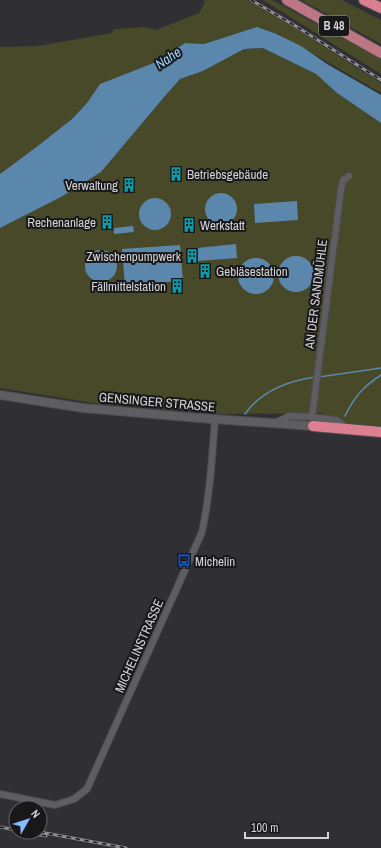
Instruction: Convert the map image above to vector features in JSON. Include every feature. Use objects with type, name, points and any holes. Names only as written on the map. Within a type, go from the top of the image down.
[{"type":"highway","points":[[364,0],[381,8]]},
{"type":"highway","points":[[312,422],[349,429],[381,432]]},
{"type":"main road","name":"B 48","points":[[287,0],[381,53]]},
{"type":"street","name":"AN DER SANDMÜHLE","points":[[312,422],[341,189],[343,180],[349,176]]},
{"type":"street","name":"GENSINGER STRASSE","points":[[0,395],[83,408],[275,423],[312,422]]},
{"type":"street","name":"MICHELINSTRASSE","points":[[0,794],[54,805],[74,799],[87,789],[202,532],[208,506],[215,419]]},
{"type":"green space","points":[[204,0],[247,0],[286,22],[381,83],[381,93],[310,52],[274,33],[257,27],[204,44],[185,43],[156,62],[100,84],[87,103],[72,119],[0,174],[0,47],[38,46],[112,33],[114,29],[146,27],[156,30],[199,13],[205,2]]},
{"type":"green space","points":[[263,0],[272,0],[381,58],[381,74]]},
{"type":"green space","points":[[301,0],[342,0],[381,20],[381,44]]},
{"type":"green space","points":[[263,48],[316,74],[337,93],[381,123],[381,427],[351,425],[321,413],[222,414],[93,403],[0,388],[0,228],[61,197],[101,172],[180,79],[203,71],[244,49]]},
{"type":"water","name":"Nahe","points":[[257,27],[274,33],[301,46],[327,64],[381,95],[381,123],[337,93],[316,74],[263,48],[244,49],[203,71],[180,79],[101,172],[61,197],[0,228],[0,174],[72,119],[87,103],[100,84],[156,62],[185,43],[204,44]]},
{"type":"water","points":[[221,193],[227,194],[234,200],[237,209],[236,215],[230,222],[221,225],[215,224],[208,218],[205,209],[206,203],[212,196]]},
{"type":"water","points":[[152,198],[158,198],[168,205],[171,214],[170,220],[164,227],[158,230],[152,230],[142,223],[139,217],[139,211],[146,201]]},
{"type":"water","points":[[297,201],[298,220],[255,223],[254,204]]},
{"type":"water","points":[[133,226],[134,232],[114,234],[114,228]]},
{"type":"water","points":[[236,244],[237,258],[198,261],[197,248]]},
{"type":"water","points":[[180,245],[183,281],[125,285],[122,249]]},
{"type":"water","points":[[98,250],[104,250],[114,257],[117,266],[116,272],[110,279],[104,282],[98,282],[88,275],[85,269],[85,263],[92,253]]},
{"type":"water","points":[[296,256],[306,259],[311,264],[314,274],[311,284],[306,289],[296,292],[286,289],[281,284],[278,274],[281,264],[286,259]]},
{"type":"water","points":[[260,258],[269,263],[273,269],[273,283],[269,289],[260,294],[252,294],[243,289],[239,283],[238,272],[243,263],[249,259]]},
{"type":"waterway","points":[[319,377],[381,368]]},
{"type":"waterway","points":[[345,416],[360,392],[369,383],[381,375]]},
{"type":"waterway","points":[[245,414],[259,399],[276,388],[295,381],[315,377]]},
{"type":"railway","points":[[251,0],[294,25],[381,80]]},
{"type":"railway","points":[[0,827],[8,828]]},
{"type":"railway","points":[[48,833],[126,848]]},
{"type":"place","name":"Betriebsgebäude","points":[[176,174]]},
{"type":"place","name":"Verwaltung","points":[[129,185]]},
{"type":"place","name":"Rechenanlage","points":[[107,222]]},
{"type":"place","name":"Werkstatt","points":[[189,225]]},
{"type":"place","name":"Zwischenpumpwerk","points":[[192,256]]},
{"type":"place","name":"Gebläsestation","points":[[205,271]]},
{"type":"place","name":"Fällmittelstation","points":[[177,286]]},
{"type":"place","name":"Michelin","points":[[184,561]]}]
